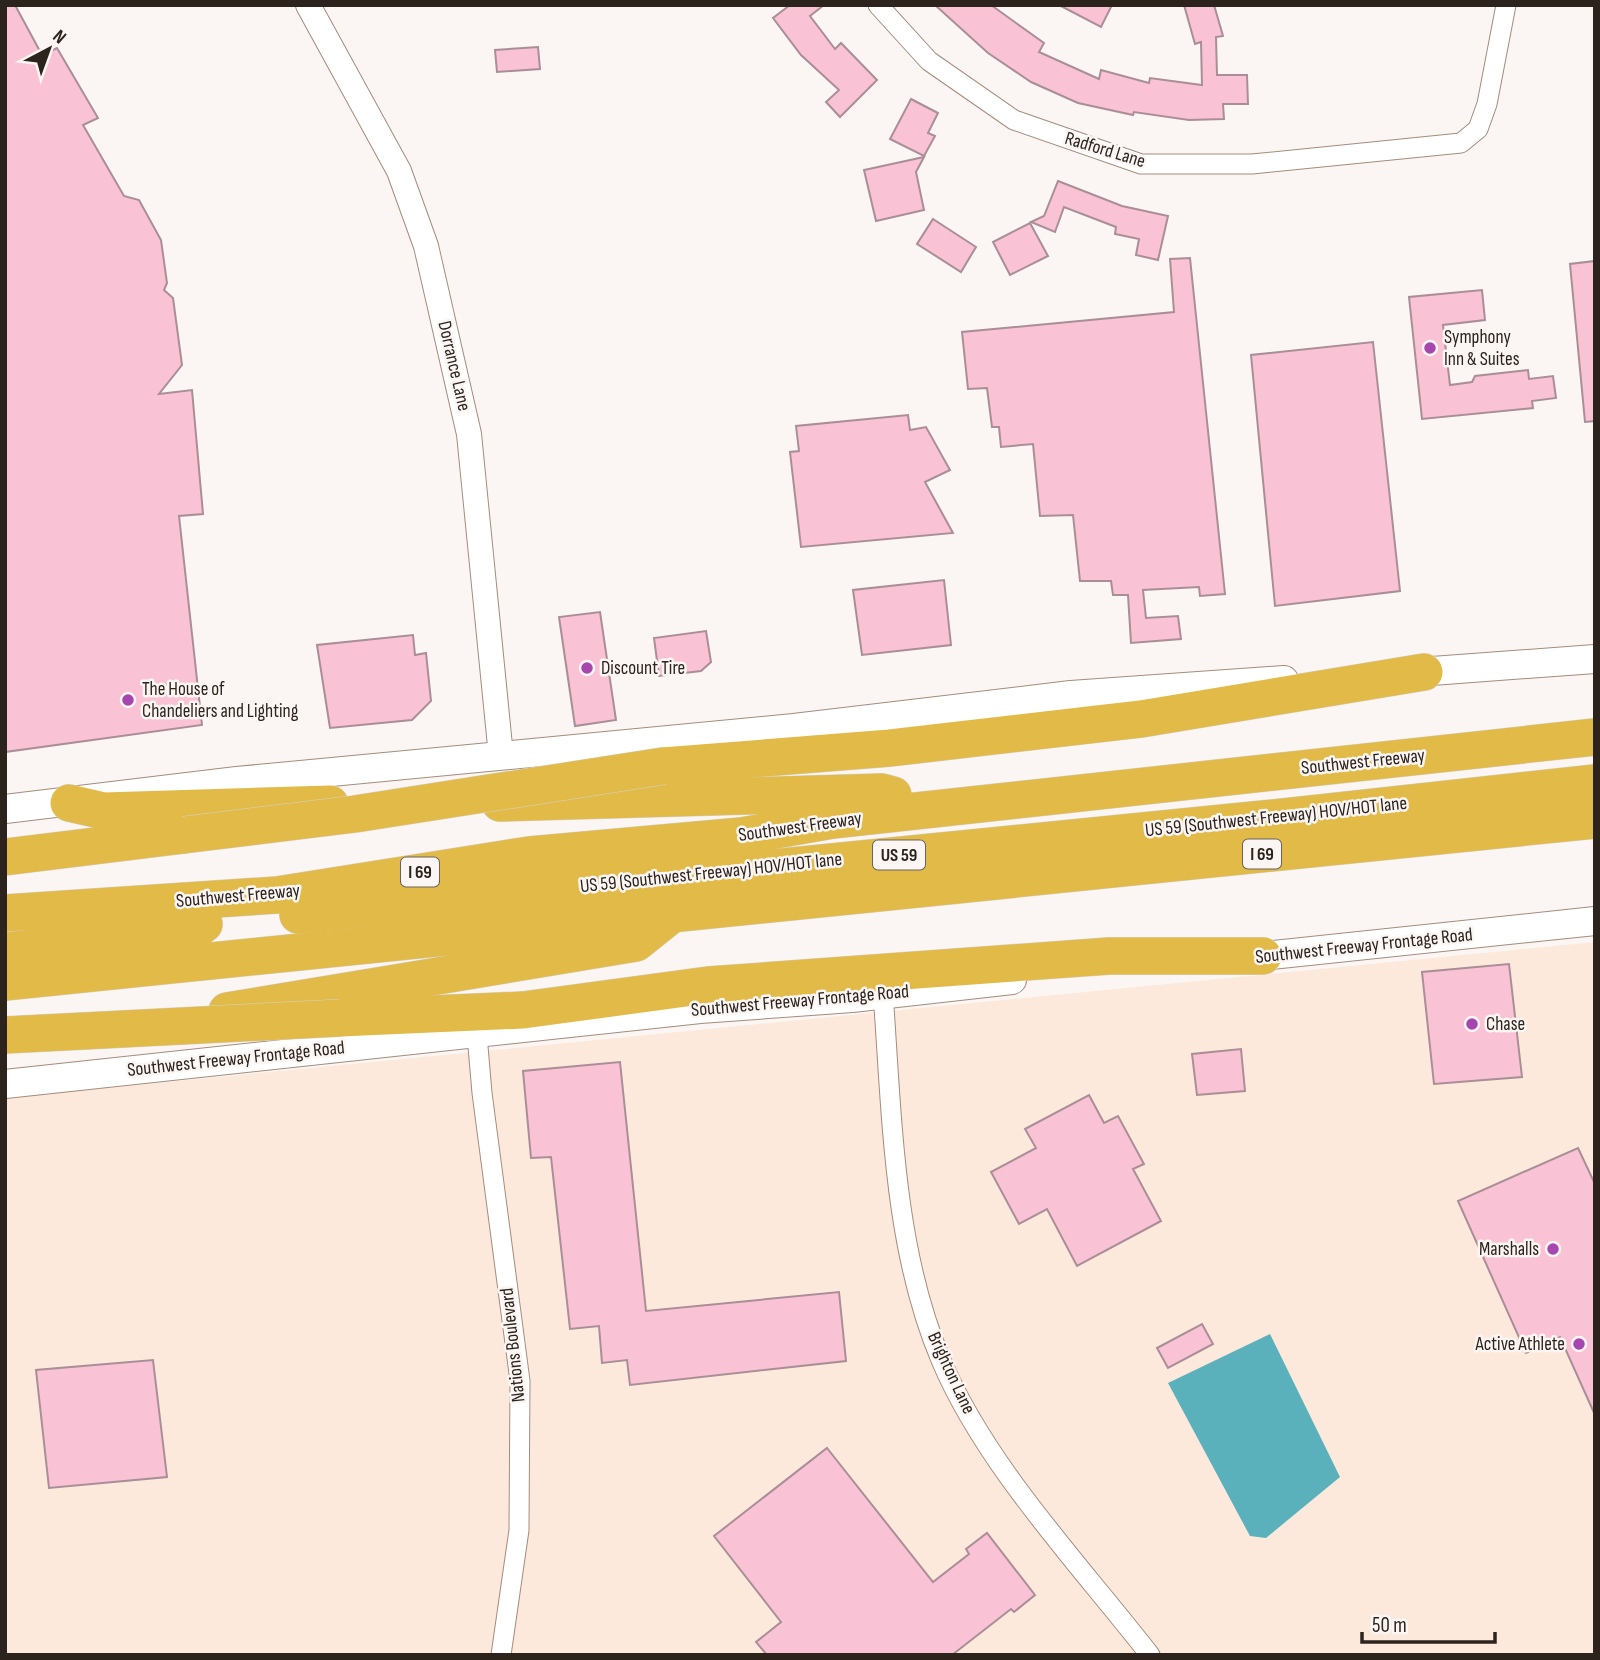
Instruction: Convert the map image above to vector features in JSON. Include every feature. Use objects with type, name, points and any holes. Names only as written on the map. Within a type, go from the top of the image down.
[{"type":"highway","points":[[5,857],[355,814],[663,766],[890,748],[1127,720],[1424,672]]},
{"type":"highway","name":"Southwest Freeway","points":[[5,912],[277,895],[529,855],[741,836],[833,820],[1595,737]]},
{"type":"highway","name":"US 59 (Southwest Freeway) HOV/HOT lane","points":[[204,924],[1263,820],[1595,783]]},
{"type":"highway","points":[[69,803],[104,811],[278,805],[625,802],[882,792],[948,809]]},
{"type":"highway","name":"I 69","points":[[5,982],[1595,820]]},
{"type":"highway","points":[[5,1049],[636,943],[672,914]]},
{"type":"highway","name":"Southwest Freeway","points":[[5,938],[192,920],[204,924]]},
{"type":"highway","name":"Southwest Freeway","points":[[5,951],[193,932],[204,924]]},
{"type":"highway","points":[[5,1035],[523,1010],[708,985],[1109,956],[1263,956]]},
{"type":"main road","points":[[5,809],[237,781],[793,728],[1071,695],[1595,659]]},
{"type":"main road","name":"Southwest Freeway Frontage Road","points":[[5,1084],[700,1009],[1595,922]]},
{"type":"street","name":"Dorrance Lane","points":[[307,5],[399,171],[426,246],[469,434],[501,755]]},
{"type":"street","name":"Radford Lane","points":[[878,5],[929,61],[1014,120],[1141,164],[1252,164],[1461,143],[1478,129],[1487,104],[1506,5]]},
{"type":"street","name":"Brighton Lane","points":[[883,993],[902,1206],[921,1306],[941,1361],[967,1410],[1003,1466],[1150,1655]]},
{"type":"street","name":"Nations Boulevard","points":[[477,1035],[482,1093],[520,1381],[519,1531],[501,1655]]},
{"type":"shaded area","points":[[1595,942],[1595,1655],[5,1655],[5,1098]]},
{"type":"water","points":[[1270,1334],[1340,1477],[1266,1538],[1250,1536],[1168,1383]]},
{"type":"building","points":[[5,5],[15,5],[42,55],[57,48],[98,118],[83,125],[124,196],[139,200],[161,240],[167,283],[164,290],[173,298],[182,365],[159,394],[192,390],[203,514],[179,516],[202,725],[5,752]]},
{"type":"building","points":[[790,5],[824,5],[810,16],[835,49],[841,43],[877,80],[840,117],[826,102],[839,90],[801,55],[773,18]]},
{"type":"building","points":[[935,5],[991,5],[1044,43],[1039,52],[1099,79],[1101,70],[1149,83],[1150,78],[1202,85],[1201,42],[1195,44],[1184,5],[1214,5],[1223,36],[1216,37],[1217,75],[1247,75],[1248,104],[1223,104],[1224,119],[1189,120],[1134,112],[1133,115],[1078,103],[1031,82],[988,53]]},
{"type":"building","points":[[1059,5],[1112,5],[1101,27]]},
{"type":"building","points":[[538,47],[540,69],[497,72],[495,50]]},
{"type":"building","points":[[911,99],[938,113],[928,133],[935,136],[924,156],[890,139]]},
{"type":"building","points":[[924,157],[916,172],[924,210],[876,221],[864,170]]},
{"type":"building","points":[[1058,181],[1122,206],[1168,216],[1158,260],[1136,255],[1139,239],[1115,234],[1116,227],[1064,207],[1055,232],[1031,222],[1044,216]]},
{"type":"building","points":[[933,219],[976,247],[961,272],[917,244]]},
{"type":"building","points":[[1030,223],[1048,256],[1010,275],[993,242]]},
{"type":"building","points":[[1190,258],[1225,594],[1200,596],[1199,587],[1143,590],[1146,618],[1178,616],[1181,639],[1131,643],[1128,595],[1113,595],[1111,581],[1080,581],[1073,515],[1040,516],[1033,444],[1001,447],[999,427],[992,427],[987,388],[968,389],[962,332],[1174,312],[1170,259]]},
{"type":"building","points":[[1595,261],[1595,421],[1585,422],[1570,264]]},
{"type":"building","name":"Symphony Inn & Suites","points":[[1482,290],[1485,320],[1443,325],[1450,385],[1472,382],[1475,376],[1528,370],[1529,379],[1553,376],[1556,398],[1532,401],[1533,408],[1422,419],[1409,297]]},
{"type":"building","points":[[1373,342],[1400,591],[1275,606],[1251,355]]},
{"type":"building","points":[[908,415],[910,430],[926,427],[950,470],[925,482],[953,533],[801,547],[790,452],[799,451],[796,426]]},
{"type":"building","points":[[944,580],[951,645],[862,655],[853,590]]},
{"type":"building","name":"Discount Tire","points":[[600,612],[616,720],[575,726],[559,617]]},
{"type":"building","points":[[706,631],[711,662],[701,671],[659,676],[654,638]]},
{"type":"building","points":[[413,635],[415,655],[426,653],[431,701],[412,720],[330,728],[317,645]]},
{"type":"building","name":"Chase","points":[[1509,964],[1522,1077],[1434,1084],[1422,972]]},
{"type":"building","points":[[1241,1049],[1245,1091],[1197,1095],[1192,1054]]},
{"type":"building","points":[[620,1062],[646,1311],[839,1292],[846,1361],[630,1385],[627,1360],[602,1363],[599,1326],[570,1329],[551,1157],[531,1158],[523,1071]]},
{"type":"building","points":[[1089,1095],[1104,1123],[1118,1116],[1144,1164],[1133,1169],[1161,1221],[1077,1266],[1047,1209],[1019,1224],[991,1172],[1036,1148],[1025,1129]]},
{"type":"building","points":[[1578,1148],[1595,1184],[1595,1415],[1560,1337],[1526,1353],[1458,1201]]},
{"type":"building","points":[[1202,1324],[1213,1344],[1168,1368],[1157,1348]]},
{"type":"building","points":[[153,1360],[167,1477],[49,1488],[36,1370]]},
{"type":"building","points":[[827,1448],[933,1582],[969,1554],[966,1549],[987,1533],[1035,1595],[1014,1612],[1011,1609],[952,1655],[767,1655],[756,1642],[781,1622],[714,1536]]},
{"type":"place","name":"Symphony Inn & Suites","points":[[1430,348]]},
{"type":"place","name":"Discount Tire","points":[[587,668]]},
{"type":"place","name":"The House of Chandeliers and Lighting","points":[[128,700]]},
{"type":"place","name":"Chase","points":[[1472,1024]]},
{"type":"place","name":"Marshalls","points":[[1553,1249]]},
{"type":"place","name":"Active Athlete","points":[[1579,1344]]}]
